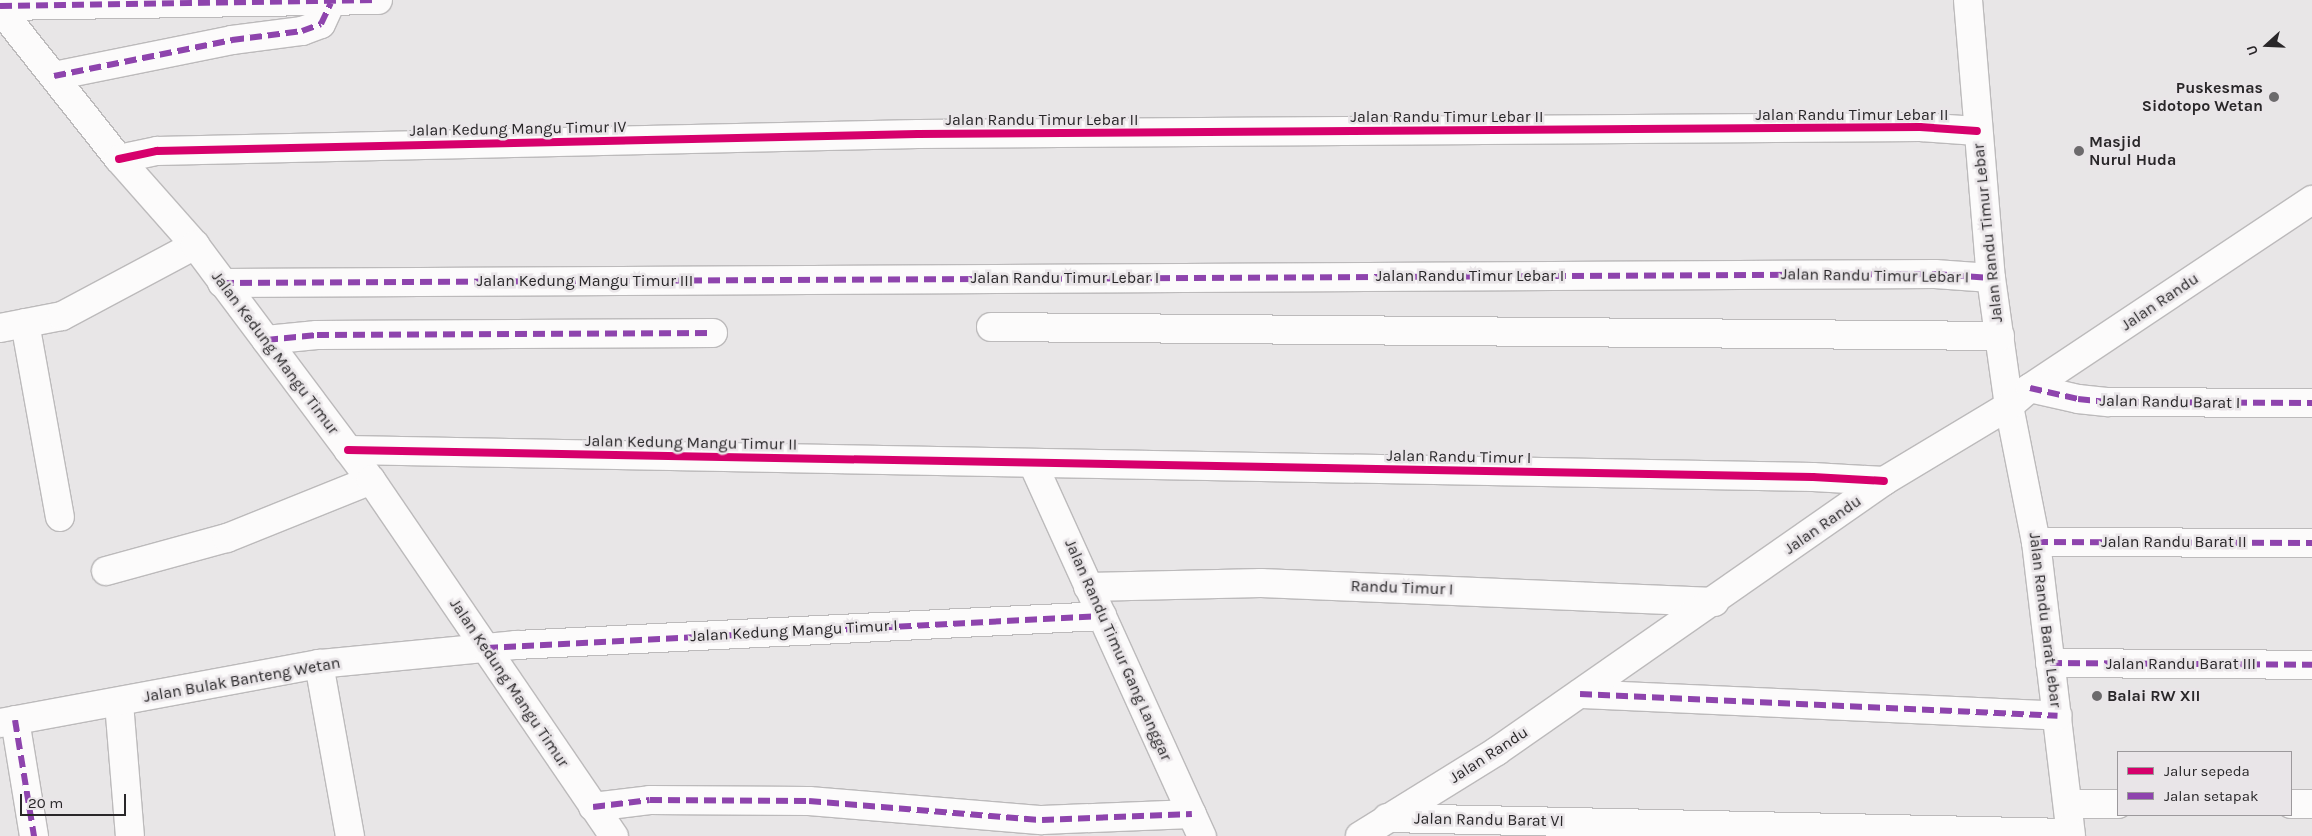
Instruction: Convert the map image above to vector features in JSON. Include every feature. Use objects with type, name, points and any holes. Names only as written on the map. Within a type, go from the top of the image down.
[{"type":"street","points":[[0,7],[331,3],[378,0]]},
{"type":"street","name":"Jalan Randu Timur Lebar","points":[[1968,0],[1977,131],[1991,278],[2009,406]]},
{"type":"street","points":[[54,76],[232,40],[302,31],[321,24],[331,3]]},
{"type":"street","name":"Jalan Kedung Mangu Timur","points":[[0,7],[119,159],[195,246],[371,480],[592,807],[614,836]]},
{"type":"street","name":"Jalan Randu Timur Lebar II","points":[[918,134],[1910,127],[1977,131]]},
{"type":"street","name":"Jalan Kedung Mangu Timur IV","points":[[119,159],[157,151],[918,134]]},
{"type":"street","name":"Jalan Randu","points":[[1360,836],[1497,751],[1714,602],[1884,481],[2009,406],[2030,388],[2312,200]]},
{"type":"street","points":[[60,517],[12,325],[62,316],[195,246]]},
{"type":"street","name":"Jalan Randu Timur Lebar I","points":[[948,278],[1935,274],[1991,278]]},
{"type":"street","name":"Jalan Kedung Mangu Timur III","points":[[222,283],[948,278]]},
{"type":"street","points":[[991,327],[2000,336]]},
{"type":"street","points":[[266,340],[317,336],[713,333]]},
{"type":"street","name":"Jalan Randu Barat I","points":[[2030,388],[2078,399],[2109,402],[2312,403]]},
{"type":"street","name":"Jalan Randu Barat Lebar","points":[[2009,406],[2036,542],[2068,804],[2070,835]]},
{"type":"street","name":"Jalan Kedung Mangu Timur II","points":[[348,450],[1033,464]]},
{"type":"street","name":"Jalan Randu Timur I","points":[[1033,464],[1813,477],[1884,481]]},
{"type":"street","name":"Jalan Randu Timur Gang Langgar","points":[[1033,464],[1197,825]]},
{"type":"street","points":[[106,571],[227,538],[371,480]]},
{"type":"street","name":"Jalan Randu Barat II","points":[[2036,542],[2312,543]]},
{"type":"street","name":"Randu Timur I","points":[[1088,586],[1261,583],[1714,602]]},
{"type":"street","name":"Jalan Kedung Mangu Timur I","points":[[486,648],[1102,616]]},
{"type":"street","name":"Jalan Bulak Banteng Wetan","points":[[7,722],[320,664],[486,648]]},
{"type":"street","points":[[320,664],[350,836]]},
{"type":"street","name":"Jalan Randu Barat III","points":[[2050,664],[2312,665]]},
{"type":"street","points":[[1580,694],[2057,716]]},
{"type":"street","points":[[119,702],[130,836]]},
{"type":"street","points":[[7,722],[34,836]]},
{"type":"street","points":[[592,807],[650,800],[799,801],[1042,820],[1197,825]]},
{"type":"street","points":[[2068,804],[2117,804]]},
{"type":"street","points":[[2292,804],[2312,804]]},
{"type":"street","name":"Jalan Randu Barat VI","points":[[1387,818],[2070,835]]},
{"type":"marked path","points":[[0,6],[378,0]]},
{"type":"marked path","points":[[54,76],[232,40],[302,31],[321,24],[331,3]]},
{"type":"marked path","points":[[222,283],[1935,274],[1991,278]]},
{"type":"marked path","points":[[266,340],[317,335],[713,333]]},
{"type":"marked path","points":[[2030,388],[2078,399],[2109,402],[2312,403]]},
{"type":"marked path","points":[[2036,542],[2312,543]]},
{"type":"marked path","points":[[486,648],[1102,616]]},
{"type":"marked path","points":[[2050,663],[2312,665]]},
{"type":"marked path","points":[[1580,694],[2057,716]]},
{"type":"marked path","points":[[15,720],[34,836]]},
{"type":"marked path","points":[[593,807],[650,800],[809,801],[1042,820],[1192,814]]},
{"type":"cycle path","points":[[119,159],[157,151],[918,134],[1920,127],[1977,131]]},
{"type":"cycle path","points":[[348,450],[1813,477],[1884,481]]},
{"type":"place","name":"Puskesmas Sidotopo Wetan","points":[[2274,97]]},
{"type":"place","name":"Masjid Nurul Huda","points":[[2079,151]]},
{"type":"place","name":"Balai RW XII","points":[[2097,696]]}]
